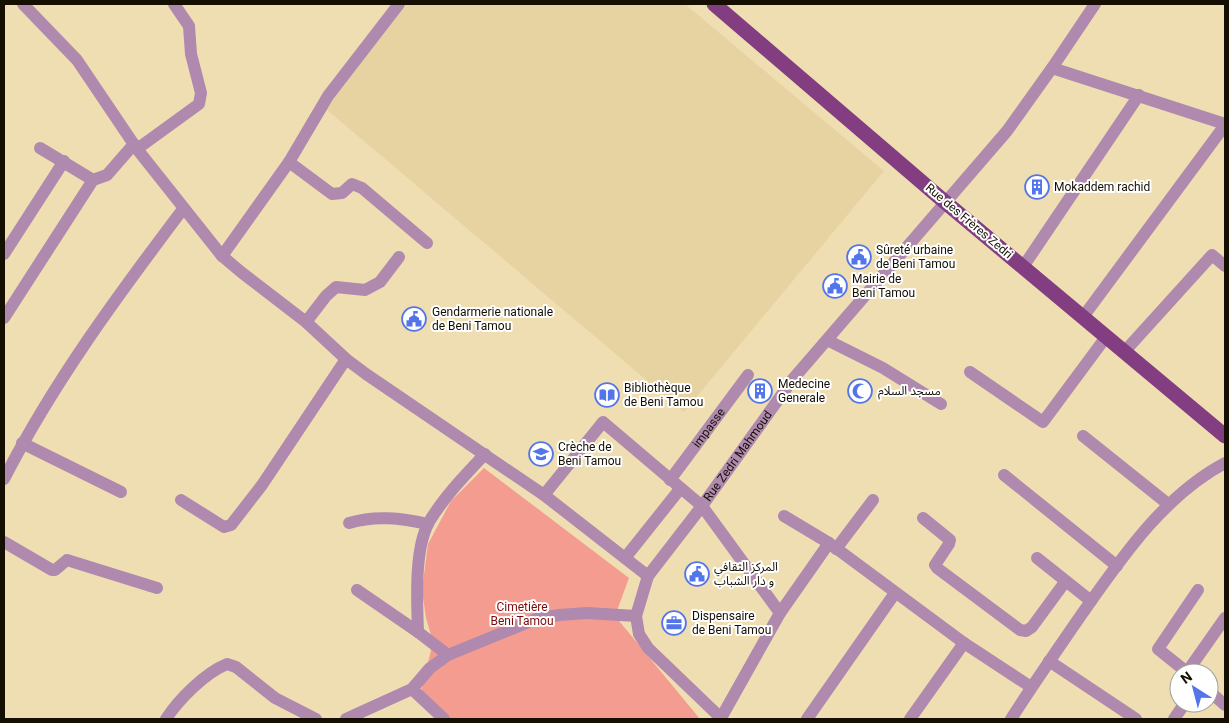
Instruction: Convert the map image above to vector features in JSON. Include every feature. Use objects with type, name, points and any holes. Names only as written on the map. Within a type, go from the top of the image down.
[{"type":"main road","name":"Rue des Frères Zedri","points":[[714,4],[945,202],[1225,436]]},
{"type":"street","points":[[23,4],[77,60],[136,146],[183,209],[222,256],[306,322],[346,359],[544,495],[648,576]]},
{"type":"street","points":[[4,318],[93,180],[106,175],[136,146],[199,104],[201,93],[191,54],[189,26],[174,4]]},
{"type":"street","points":[[222,256],[289,162],[328,96],[399,4]]},
{"type":"street","name":"Rue Zedri Mahmoud","points":[[636,616],[648,576],[702,506],[793,380],[1006,132],[1095,4]]},
{"type":"street","points":[[1052,68],[1225,124],[1083,317]]},
{"type":"street","points":[[1023,267],[1139,96]]},
{"type":"street","points":[[40,148],[93,180]]},
{"type":"street","points":[[4,254],[64,161]]},
{"type":"street","points":[[289,162],[332,194],[342,193],[352,184],[362,188],[427,243]]},
{"type":"street","points":[[4,479],[22,443],[108,308],[183,209]]},
{"type":"street","points":[[1125,352],[1212,255],[1225,266]]},
{"type":"street","points":[[306,322],[326,296],[336,287],[365,290],[380,282],[399,257]]},
{"type":"street","points":[[970,372],[1043,422],[1106,337]]},
{"type":"street","points":[[827,340],[883,368],[941,404]]},
{"type":"street","points":[[181,500],[224,527],[232,525],[262,486],[346,359]]},
{"type":"street","name":"impasse","points":[[625,558],[748,375]]},
{"type":"street","points":[[544,495],[603,422],[702,506],[780,612]]},
{"type":"street","points":[[1083,436],[1168,504]]},
{"type":"street","points":[[22,443],[121,492]]},
{"type":"street","points":[[418,632],[417,591],[420,550],[428,524],[454,487],[485,454]]},
{"type":"street","points":[[1011,719],[1091,601],[1168,504],[1214,469],[1225,463]]},
{"type":"street","points":[[1004,475],[1117,566]]},
{"type":"street","points":[[346,719],[412,688],[430,668],[448,655],[504,631],[544,618],[559,615],[587,614],[636,616],[639,634],[648,648],[721,718],[780,612],[873,500]]},
{"type":"street","points":[[784,516],[833,546],[964,643],[1031,687]]},
{"type":"street","points":[[349,523],[364,518],[386,518],[405,519],[428,524]]},
{"type":"street","points":[[923,518],[950,540],[935,565],[937,568],[1020,630],[1026,631],[1032,627],[1066,582]]},
{"type":"street","points":[[4,542],[52,570],[55,570],[67,560],[157,588]]},
{"type":"street","points":[[1037,558],[1091,601]]},
{"type":"street","points":[[357,590],[448,655]]},
{"type":"street","points":[[1176,663],[1158,649],[1198,590]]},
{"type":"street","points":[[807,719],[895,593]]},
{"type":"street","points":[[1195,663],[1225,618]]},
{"type":"street","points":[[910,719],[964,643]]},
{"type":"street","points":[[1049,661],[1136,719]]},
{"type":"street","points":[[166,719],[200,681],[215,669],[227,664],[236,667],[275,698],[316,719]]},
{"type":"street","points":[[412,688],[444,719]]},
{"type":"shaded area","points":[[407,4],[685,4],[884,171],[684,412],[326,109]]},
{"type":"green space","name":"Cimetière Beni Tamou","points":[[484,468],[629,578],[615,616],[700,719],[450,719],[421,691],[433,642],[426,618],[422,590],[428,544],[451,501]]},
{"type":"place","name":"Mokaddem rachid","points":[[1037,187]]},
{"type":"place","name":"Sûreté urbaine de Beni Tamou","points":[[859,257]]},
{"type":"place","name":"Mairie de Beni Tamou","points":[[835,286]]},
{"type":"place","name":"Gendarmerie nationale de Beni Tamou","points":[[414,319]]},
{"type":"place","name":"Medecine Generale","points":[[760,391]]},
{"type":"place","name":"مسجد السلام","points":[[860,391]]},
{"type":"place","name":"Bibliothèque de Beni Tamou","points":[[607,395]]},
{"type":"place","name":"Crèche de Beni Tamou","points":[[541,454]]},
{"type":"place","name":"المركز الثقافي و دار الشباب","points":[[697,574]]},
{"type":"place","name":"Dispensaire de Beni Tamou","points":[[674,623]]}]
